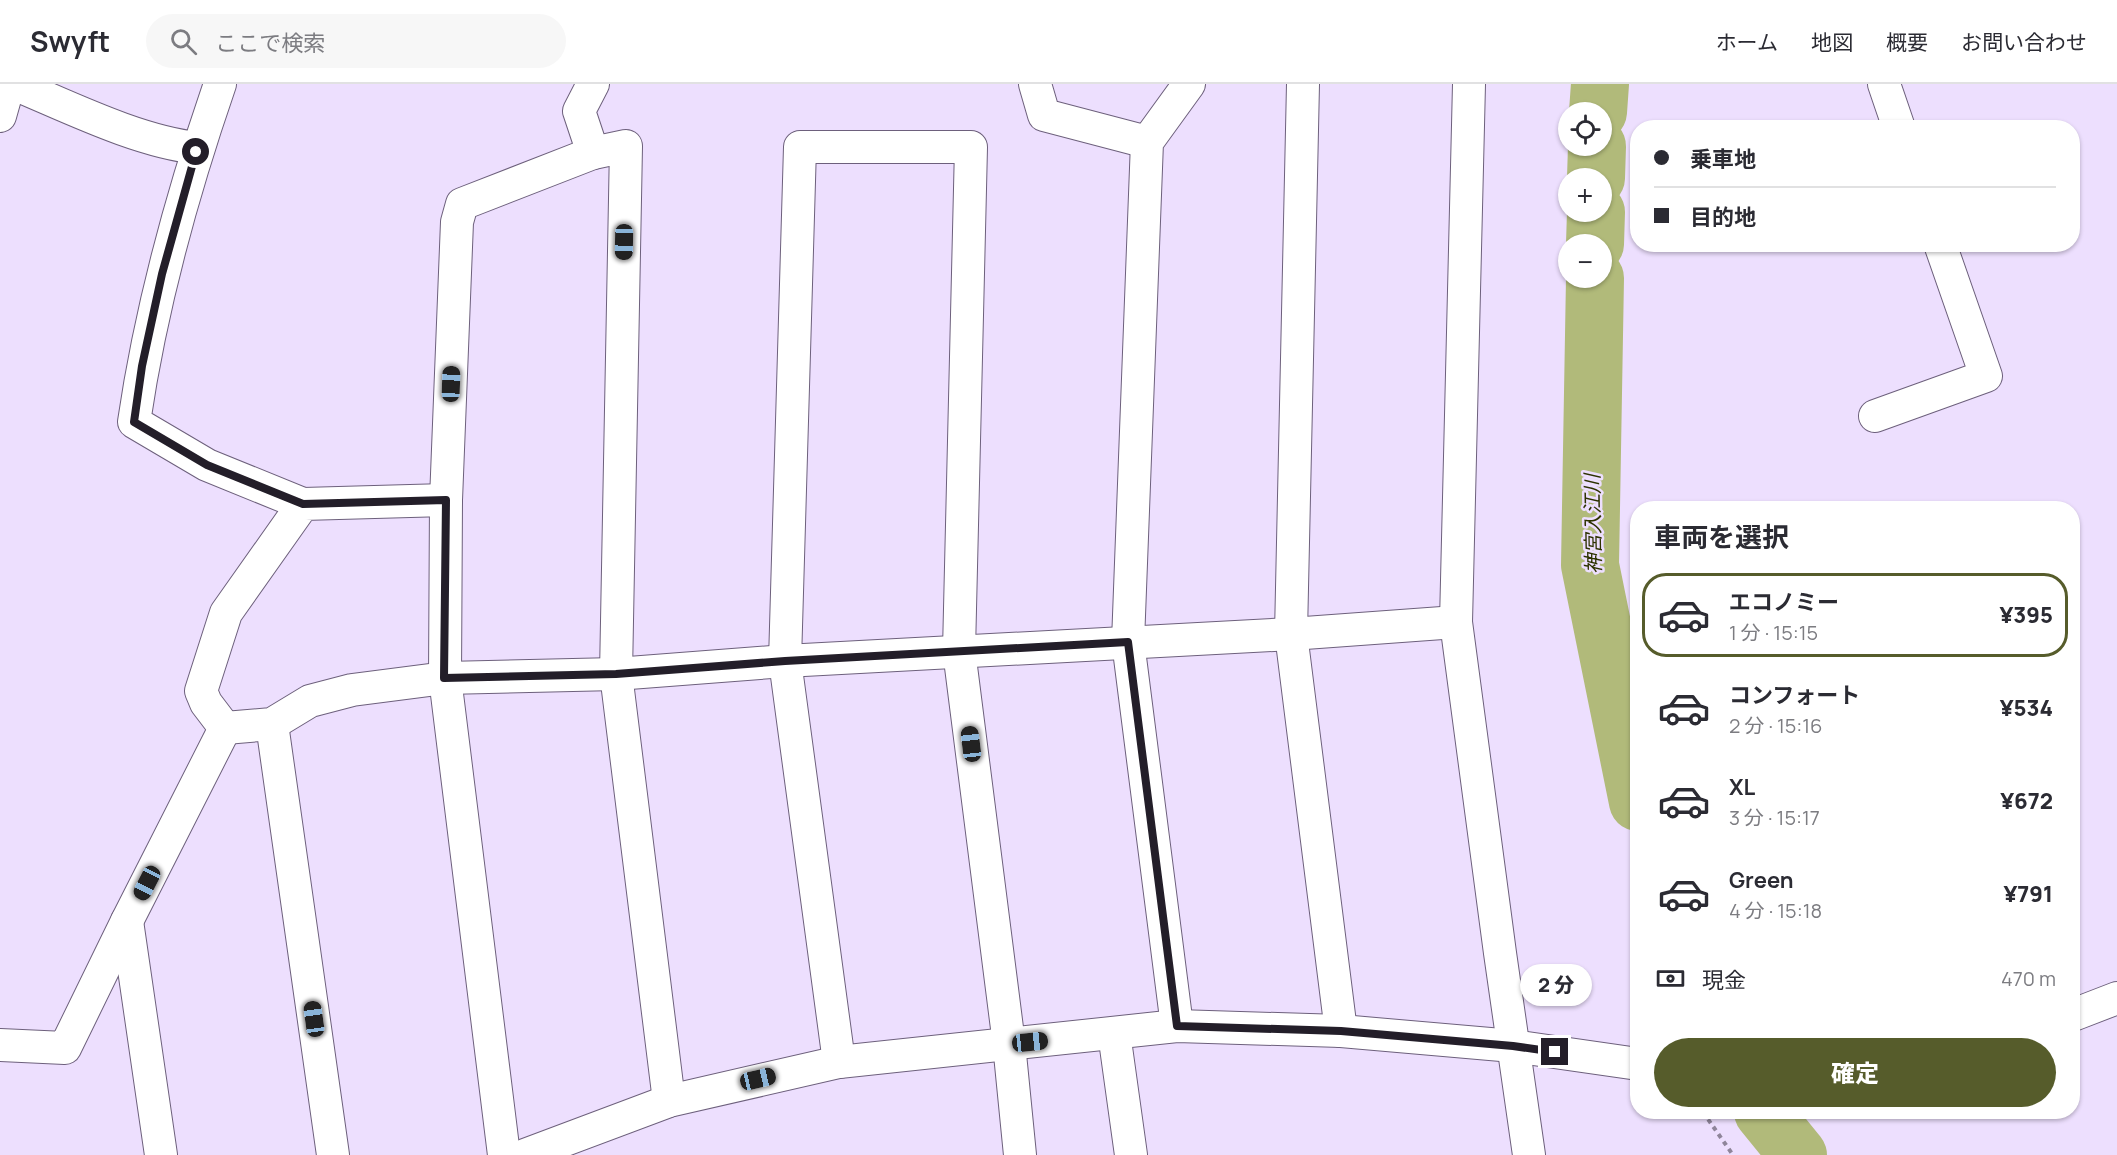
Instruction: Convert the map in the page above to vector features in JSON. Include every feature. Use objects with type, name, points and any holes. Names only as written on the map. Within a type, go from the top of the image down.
[{"type":"street","points":[[0,116],[9,84]]},
{"type":"street","points":[[14,84],[105,122],[178,146],[198,148]]},
{"type":"street","points":[[220,84],[198,148],[162,274],[142,366],[134,422],[207,465],[303,504],[446,500]]},
{"type":"street","points":[[593,84],[579,111],[593,153]]},
{"type":"street","points":[[1035,84],[1044,114],[1147,142]]},
{"type":"street","points":[[1177,1026],[1128,642],[1147,142],[1189,84]]},
{"type":"street","points":[[1303,84],[1291,634],[1341,1031]]},
{"type":"street","points":[[1469,84],[1456,622],[1529,1155]]},
{"type":"street","points":[[1884,84],[1896,120]]},
{"type":"street","points":[[504,1155],[444,678],[446,500],[457,222],[462,204],[593,153],[626,146],[616,674],[669,1101]]},
{"type":"street","points":[[839,1062],[785,661],[800,147],[971,147],[959,651],[1009,1044],[1020,1155]]},
{"type":"street","points":[[1875,416],[1986,376],[1943,252]]},
{"type":"street","points":[[225,728],[206,703],[201,691],[226,613],[303,504]]},
{"type":"street","points":[[225,728],[272,724],[310,701],[352,690],[444,678],[616,674],[785,661],[1291,634],[1456,622]]},
{"type":"street","points":[[272,724],[333,1155]]},
{"type":"street","points":[[0,1045],[65,1048],[225,728]]},
{"type":"street","points":[[127,921],[161,1155]]},
{"type":"street","points":[[2080,1012],[2117,998]]},
{"type":"street","points":[[525,1155],[669,1101],[839,1062],[1177,1026],[1341,1031],[1513,1046],[1630,1063]]},
{"type":"street","points":[[1114,1033],[1131,1155]]},
{"type":"path","points":[[1708,1119],[1733,1155]]},
{"type":"waterway","name":"神宮入江川","points":[[1599,102],[1600,84]]},
{"type":"waterway","name":"神宮入江川","points":[[1596,168],[1597,156]]},
{"type":"waterway","name":"神宮入江川","points":[[1595,234],[1596,222]]},
{"type":"waterway","name":"神宮入江川","points":[[1595,288],[1590,565],[1630,762]]},
{"type":"waterway","name":"神宮入江川","points":[[1769,1119],[1798,1155]]},
{"type":"route","points":[[196,152],[162,274],[142,366],[134,422],[207,465],[303,504],[446,500],[444,678],[616,674],[785,661],[1128,642],[1177,1026],[1341,1031],[1513,1046],[1555,1052]]}]
